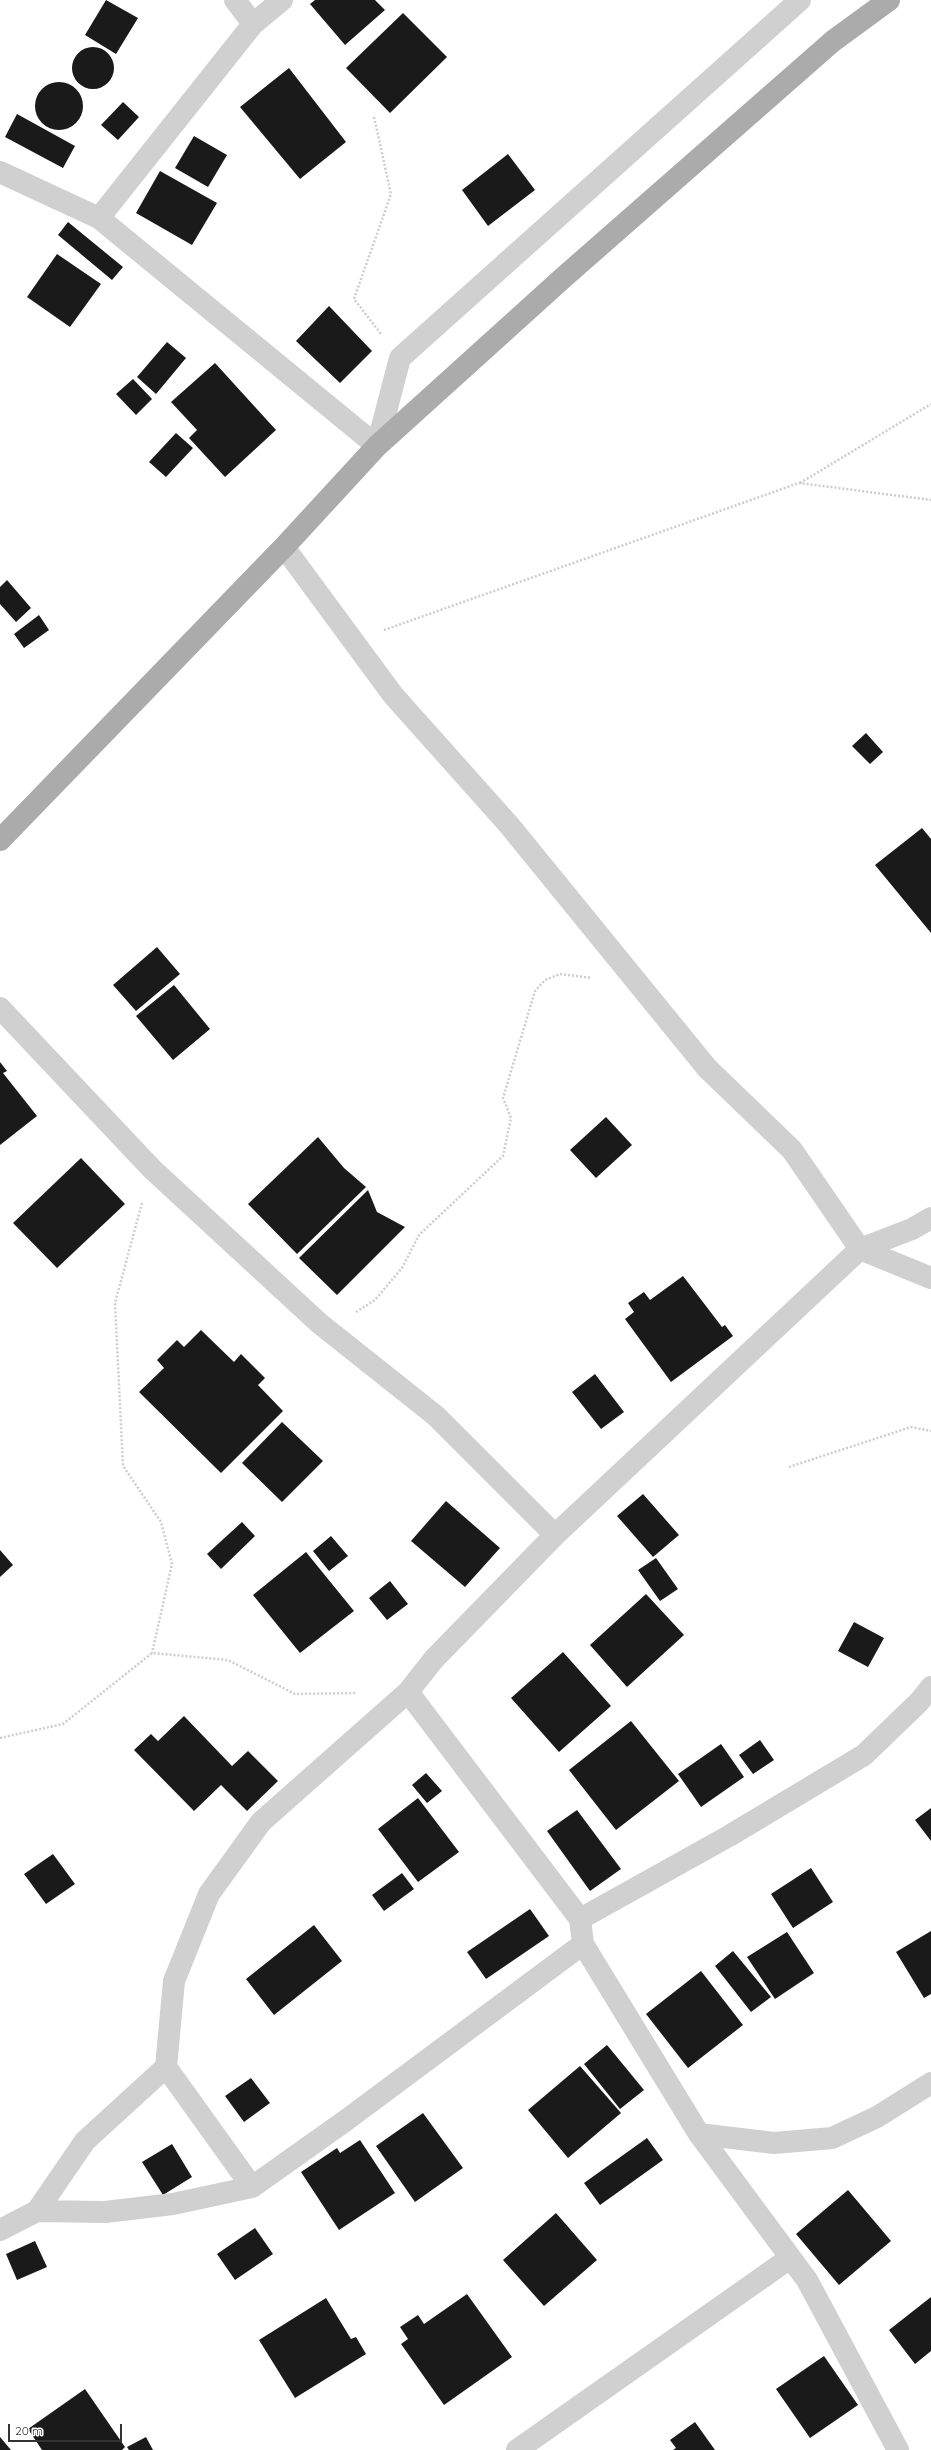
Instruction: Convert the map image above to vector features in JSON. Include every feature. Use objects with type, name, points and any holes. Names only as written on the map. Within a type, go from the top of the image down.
[{"type":"main road","points":[[0,840],[284,547],[377,446],[570,272],[827,46],[889,0]]},
{"type":"street","points":[[235,0],[253,24]]},
{"type":"street","points":[[99,218],[253,24],[282,0]]},
{"type":"street","points":[[0,173],[99,218],[377,446],[400,358],[800,0]]},
{"type":"street","points":[[284,547],[393,696],[509,825],[706,1068],[792,1150],[860,1249],[931,1278]]},
{"type":"street","points":[[0,1008],[152,1169],[320,1323],[436,1416],[555,1535]]},
{"type":"street","points":[[252,2187],[166,2067],[174,1981],[209,1894],[262,1822],[408,1692],[434,1659],[555,1535],[860,1249],[912,1229],[931,1218]]},
{"type":"street","points":[[580,1919],[729,1836],[864,1755],[919,1702],[931,1687]]},
{"type":"street","points":[[408,1692],[580,1919],[583,1944],[699,2134],[807,2280],[898,2450]]},
{"type":"street","points":[[0,2230],[37,2211],[105,2212],[173,2204],[252,2187],[351,2117],[583,1944]]},
{"type":"street","points":[[37,2211],[85,2141],[166,2067]]},
{"type":"street","points":[[699,2134],[774,2142],[832,2138],[877,2117],[931,2083]]},
{"type":"street","points":[[517,2450],[790,2258]]},
{"type":"path","points":[[374,118],[391,194],[354,300],[400,358]]},
{"type":"path","points":[[353,641],[799,483],[931,404]]},
{"type":"path","points":[[799,483],[931,500]]},
{"type":"path","points":[[320,1323],[344,1319],[375,1300],[402,1268],[419,1235],[503,1156],[511,1118],[503,1098],[535,991],[545,980],[560,974],[592,978],[596,984]]},
{"type":"path","points":[[0,1738],[63,1724],[152,1653],[172,1564],[161,1522],[123,1466],[115,1303],[152,1169]]},
{"type":"path","points":[[789,1467],[911,1427],[931,1431]]},
{"type":"path","points":[[152,1653],[228,1660],[296,1694],[408,1692]]},
{"type":"building","points":[[106,0],[138,18],[116,54],[85,35]]},
{"type":"building","points":[[315,0],[375,0],[385,10],[345,45],[310,4]]},
{"type":"building","points":[[403,13],[447,57],[390,113],[346,68]]},
{"type":"building","points":[[89,47],[97,47],[105,50],[111,56],[114,68],[111,80],[105,86],[97,89],[89,89],[81,86],[75,80],[72,72],[72,64],[75,56],[81,50]]},
{"type":"building","points":[[289,68],[346,142],[300,179],[240,107]]},
{"type":"building","points":[[59,82],[68,84],[76,89],[81,97],[83,106],[81,115],[76,123],[68,128],[59,130],[50,128],[42,123],[37,115],[35,106],[37,97],[42,89],[50,84]]},
{"type":"building","points":[[123,102],[139,117],[118,140],[101,125]]},
{"type":"building","points":[[17,114],[75,146],[63,168],[5,137]]},
{"type":"building","points":[[194,136],[227,155],[208,187],[175,168]]},
{"type":"building","points":[[508,154],[535,190],[488,226],[462,190]]},
{"type":"building","points":[[160,171],[217,203],[192,245],[136,213]]},
{"type":"building","points":[[68,222],[123,267],[112,280],[58,235]]},
{"type":"building","points":[[57,254],[101,284],[70,327],[27,297]]},
{"type":"building","points":[[329,306],[372,351],[340,383],[296,341]]},
{"type":"building","points":[[167,342],[186,358],[156,394],[137,377]]},
{"type":"building","points":[[215,363],[276,430],[225,477],[189,438],[197,430],[171,402]]},
{"type":"building","points":[[133,379],[152,399],[136,415],[116,394]]},
{"type":"building","points":[[176,433],[193,448],[166,477],[149,462]]},
{"type":"building","points":[[7,580],[31,608],[16,622],[0,604],[0,587]]},
{"type":"building","points":[[39,615],[49,630],[24,648],[14,634]]},
{"type":"building","points":[[866,733],[883,752],[870,764],[852,746]]},
{"type":"building","points":[[922,828],[931,839],[931,933],[875,865]]},
{"type":"building","points":[[157,947],[180,974],[136,1011],[113,985]]},
{"type":"building","points":[[174,985],[210,1029],[173,1060],[136,1016]]},
{"type":"building","points":[[0,1062],[7,1071],[3,1073],[37,1116],[0,1145]]},
{"type":"building","points":[[606,1117],[632,1145],[596,1178],[570,1150]]},
{"type":"building","points":[[318,1137],[344,1168],[366,1187],[297,1254],[248,1204]]},
{"type":"building","points":[[81,1158],[125,1204],[57,1268],[13,1223]]},
{"type":"building","points":[[368,1190],[377,1212],[405,1227],[337,1295],[299,1258]]},
{"type":"building","points":[[683,1276],[722,1327],[725,1325],[733,1336],[671,1382],[625,1319],[634,1312],[628,1303],[644,1292],[650,1300]]},
{"type":"building","points":[[201,1330],[234,1362],[241,1354],[265,1378],[258,1385],[283,1411],[221,1473],[139,1392],[164,1368],[157,1360],[177,1340],[184,1347]]},
{"type":"building","points":[[595,1374],[624,1412],[601,1429],[572,1392]]},
{"type":"building","points":[[282,1422],[323,1461],[282,1502],[242,1463]]},
{"type":"building","points":[[643,1494],[679,1535],[653,1557],[617,1516]]},
{"type":"building","points":[[446,1501],[500,1548],[465,1587],[411,1541]]},
{"type":"building","points":[[242,1522],[255,1536],[221,1569],[207,1554]]},
{"type":"building","points":[[331,1536],[348,1556],[329,1571],[313,1551]]},
{"type":"building","points":[[0,1550],[13,1565],[0,1577]]},
{"type":"building","points":[[306,1552],[354,1611],[300,1653],[253,1595]]},
{"type":"building","points":[[656,1558],[678,1589],[660,1601],[638,1570]]},
{"type":"building","points":[[390,1581],[408,1604],[387,1620],[369,1598]]},
{"type":"building","points":[[646,1594],[684,1635],[627,1687],[590,1645]]},
{"type":"building","points":[[854,1622],[884,1638],[868,1667],[838,1651]]},
{"type":"building","points":[[563,1652],[611,1706],[559,1752],[511,1698]]},
{"type":"building","points":[[184,1716],[232,1766],[248,1751],[278,1781],[247,1811],[221,1785],[194,1811],[134,1750],[151,1734],[158,1741]]},
{"type":"building","points":[[631,1721],[679,1781],[616,1830],[569,1770]]},
{"type":"building","points":[[760,1740],[774,1760],[753,1774],[739,1755]]},
{"type":"building","points":[[721,1744],[744,1777],[701,1807],[678,1774]]},
{"type":"building","points":[[426,1773],[442,1791],[427,1803],[412,1785]]},
{"type":"building","points":[[418,1798],[459,1852],[418,1882],[378,1829]]},
{"type":"building","points":[[931,1808],[931,1841],[915,1820]]},
{"type":"building","points":[[577,1810],[621,1869],[590,1891],[547,1831]]},
{"type":"building","points":[[53,1854],[75,1884],[46,1904],[24,1874]]},
{"type":"building","points":[[811,1868],[833,1902],[793,1928],[771,1894]]},
{"type":"building","points":[[402,1873],[414,1889],[384,1911],[372,1895]]},
{"type":"building","points":[[530,1909],[549,1936],[486,1979],[467,1952]]},
{"type":"building","points":[[314,1925],[342,1961],[274,2015],[246,1979]]},
{"type":"building","points":[[931,1931],[931,1994],[924,1998],[896,1952]]},
{"type":"building","points":[[787,1932],[814,1973],[775,1999],[747,1957]]},
{"type":"building","points":[[733,1951],[771,1997],[751,2012],[715,1966]]},
{"type":"building","points":[[701,1971],[743,2025],[688,2068],[646,2014]]},
{"type":"building","points":[[607,2045],[644,2090],[620,2109],[584,2064]]},
{"type":"building","points":[[580,2066],[621,2113],[568,2158],[528,2110]]},
{"type":"building","points":[[251,2078],[270,2103],[244,2122],[225,2096]]},
{"type":"building","points":[[423,2113],[463,2168],[415,2202],[376,2146]]},
{"type":"building","points":[[647,2138],[663,2160],[600,2205],[584,2183]]},
{"type":"building","points":[[360,2140],[395,2193],[339,2230],[301,2172],[337,2148],[340,2153]]},
{"type":"building","points":[[172,2144],[192,2177],[163,2195],[142,2162]]},
{"type":"building","points":[[848,2190],[891,2241],[839,2285],[796,2234]]},
{"type":"building","points":[[556,2213],[597,2260],[544,2306],[503,2260]]},
{"type":"building","points":[[255,2228],[273,2254],[235,2280],[217,2254]]},
{"type":"building","points":[[35,2241],[47,2267],[17,2280],[6,2254]]},
{"type":"building","points":[[467,2294],[512,2357],[444,2405],[401,2344],[408,2339],[400,2327],[418,2315],[424,2324]]},
{"type":"building","points":[[931,2297],[931,2351],[915,2364],[889,2330]]},
{"type":"building","points":[[326,2298],[351,2339],[356,2337],[366,2354],[295,2398],[259,2340]]},
{"type":"building","points":[[824,2356],[858,2405],[810,2438],[776,2389]]},
{"type":"building","points":[[85,2389],[125,2447],[122,2450],[42,2450],[28,2429]]},
{"type":"building","points":[[695,2422],[715,2450],[673,2450],[676,2448],[670,2440]]},
{"type":"building","points":[[0,2437],[11,2450],[0,2450]]},
{"type":"building","points":[[146,2437],[153,2450],[129,2450],[127,2447]]}]
